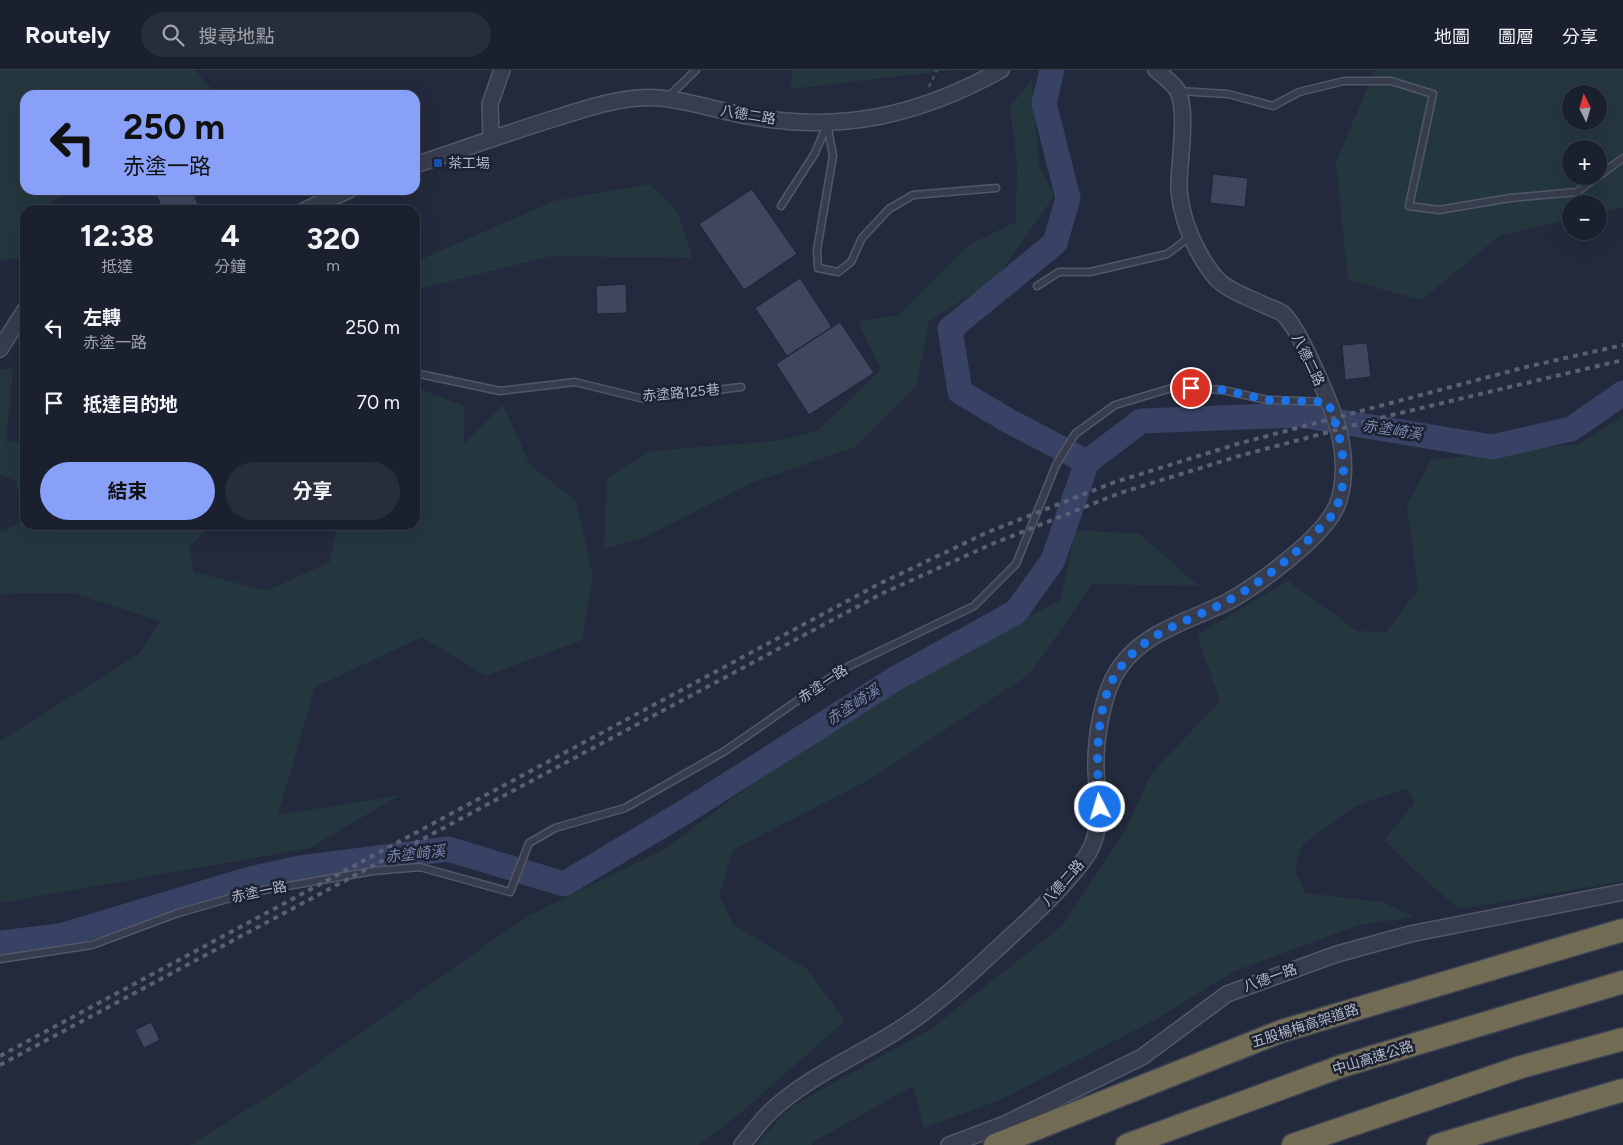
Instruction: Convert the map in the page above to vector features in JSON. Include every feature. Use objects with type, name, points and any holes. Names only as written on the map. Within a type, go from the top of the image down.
[{"type":"highway","name":"五股楊梅高架道路","points":[[995,1145],[1282,1030],[1623,930]]},
{"type":"highway","name":"中山高速公路","points":[[1127,1145],[1342,1066],[1623,982]]},
{"type":"highway","points":[[1293,1145],[1522,1067],[1623,1039]]},
{"type":"highway","points":[[1438,1145],[1623,1090]]},
{"type":"street","points":[[491,138],[490,104],[502,70]]},
{"type":"street","name":"八德二路","points":[[420,163],[491,138],[607,103],[640,98],[666,99],[749,117],[807,124],[827,123],[877,118],[919,108],[964,90],[1001,70]]},
{"type":"street","points":[[1156,70],[1178,91]]},
{"type":"street","name":"八德二路","points":[[742,1145],[770,1112],[813,1080],[855,1057],[909,1023],[954,989],[1039,910],[1085,859],[1096,836],[1100,807],[1096,769],[1098,734],[1108,691],[1119,668],[1153,635],[1232,599],[1298,553],[1334,513],[1342,486],[1340,437],[1328,403],[1298,337],[1284,314],[1219,284],[1206,267],[1185,227],[1179,189],[1183,124],[1178,91]]},
{"type":"street","points":[[316,205],[338,195]]},
{"type":"street","points":[[0,349],[20,318]]},
{"type":"street","name":"八德一路","points":[[949,1145],[1005,1124],[1142,1057],[1227,994],[1337,954],[1410,934],[1623,892]]},
{"type":"lane","points":[[666,99],[696,70]]},
{"type":"lane","points":[[1178,91],[1228,94],[1272,106],[1299,92],[1344,82],[1391,81],[1433,94],[1409,206],[1439,210],[1510,198],[1577,192],[1586,185]]},
{"type":"lane","points":[[827,123],[833,156],[817,250],[818,268],[838,272],[851,262],[862,238],[888,209],[913,195],[996,188]]},
{"type":"lane","points":[[782,206],[815,154],[827,123]]},
{"type":"lane","points":[[1607,170],[1623,158]]},
{"type":"lane","points":[[1037,286],[1059,272],[1090,272],[1167,254],[1190,237]]},
{"type":"lane","name":"赤塗路125巷","points":[[420,374],[500,391],[575,382],[644,400],[741,388]]},
{"type":"lane","name":"赤塗一路","points":[[0,959],[92,944],[178,913],[248,893],[373,872],[420,867],[510,892],[529,844],[555,828],[625,808],[725,751],[842,669],[974,606],[1016,564],[1056,465],[1075,434],[1115,405],[1175,387],[1224,390],[1267,400],[1328,403]]},
{"type":"shaded area","points":[[0,70],[195,70],[213,90],[20,90],[20,195],[64,195],[45,205],[20,205],[20,258],[0,260]]},
{"type":"shaded area","points":[[794,70],[953,70],[789,89]]},
{"type":"shaded area","points":[[1375,70],[1623,70],[1623,207],[1607,211],[1607,195],[1562,195],[1562,221],[1499,236],[1422,300],[1348,280],[1336,162]]},
{"type":"shaded area","points":[[1032,79],[1039,165],[1054,196],[996,279],[929,321],[916,387],[855,447],[751,483],[645,537],[604,549],[607,478],[651,451],[776,441],[817,431],[881,370],[858,321],[899,315],[967,246],[1016,222],[1017,164],[1010,107]]},
{"type":"shaded area","points":[[649,184],[678,213],[692,258],[551,256],[420,289],[420,260],[554,201]]},
{"type":"shaded area","points":[[0,369],[13,369],[6,442],[20,442],[20,496],[15,481],[0,474]]},
{"type":"shaded area","points":[[420,389],[464,406],[464,444],[503,405],[530,465],[576,501],[593,577],[582,640],[486,676],[422,637],[315,687],[278,815],[400,795],[310,848],[0,903],[0,741],[140,653],[160,621],[73,593],[0,594],[0,533],[20,523],[20,530],[206,530],[189,547],[194,572],[266,591],[330,562],[336,530],[420,530]]},
{"type":"shaded area","points":[[1623,416],[1623,881],[1460,909],[1429,884],[1384,840],[1415,803],[1406,788],[1354,807],[1303,844],[1295,869],[1305,893],[1383,902],[1414,917],[1359,925],[1235,971],[1155,1020],[998,1101],[924,1128],[913,1086],[813,1142],[812,1145],[757,1145],[779,1119],[799,1102],[931,1029],[1063,925],[1126,830],[1151,774],[1220,701],[1197,635],[1288,581],[1357,631],[1386,632],[1418,590],[1407,505],[1431,460],[1579,444]]},
{"type":"shaded area","points":[[1075,530],[1139,534],[1199,586],[1092,584],[1031,673],[874,777],[733,850],[719,896],[734,925],[808,970],[845,1021],[738,1115],[699,1145],[190,1145],[288,1084],[526,917],[665,849],[855,707],[1061,600]]},
{"type":"building","points":[[1213,174],[1248,178],[1245,207],[1210,203]]},
{"type":"building","points":[[752,189],[797,254],[744,290],[699,224]]},
{"type":"building","points":[[156,195],[194,195],[199,205],[161,205]]},
{"type":"building","points":[[800,278],[832,327],[787,356],[755,308]]},
{"type":"building","points":[[626,284],[627,313],[597,314],[596,286]]},
{"type":"building","points":[[840,322],[874,373],[809,415],[776,364]]},
{"type":"building","points":[[1367,343],[1371,377],[1345,380],[1342,345]]},
{"type":"building","points":[[151,1022],[160,1040],[144,1048],[135,1030]]},
{"type":"waterway","points":[[1052,70],[1044,103],[1068,198],[1055,243],[950,329],[960,392],[1009,421],[1087,462]]},
{"type":"waterway","name":"赤塗崎溪","points":[[0,943],[60,936],[250,879],[300,868],[448,849],[564,884],[688,810],[893,680],[1016,612],[1053,560],[1087,462],[1141,421],[1300,415],[1492,447],[1571,429],[1623,393]]},
{"type":"railway","points":[[0,1056],[877,585],[988,532],[1115,482],[1237,444],[1526,367],[1623,345]]},
{"type":"railway","points":[[0,1065],[881,594],[992,544],[1120,493],[1239,456],[1392,415],[1623,360]]},
{"type":"place","name":"茶工場","points":[[438,163]]},
{"type":"route","points":[[1100,807],[1096,769],[1098,734],[1108,691],[1119,668],[1135,650],[1153,635],[1232,599],[1298,553],[1334,513],[1342,486],[1340,437],[1328,402],[1304,403],[1267,400],[1224,390],[1191,388]]}]
